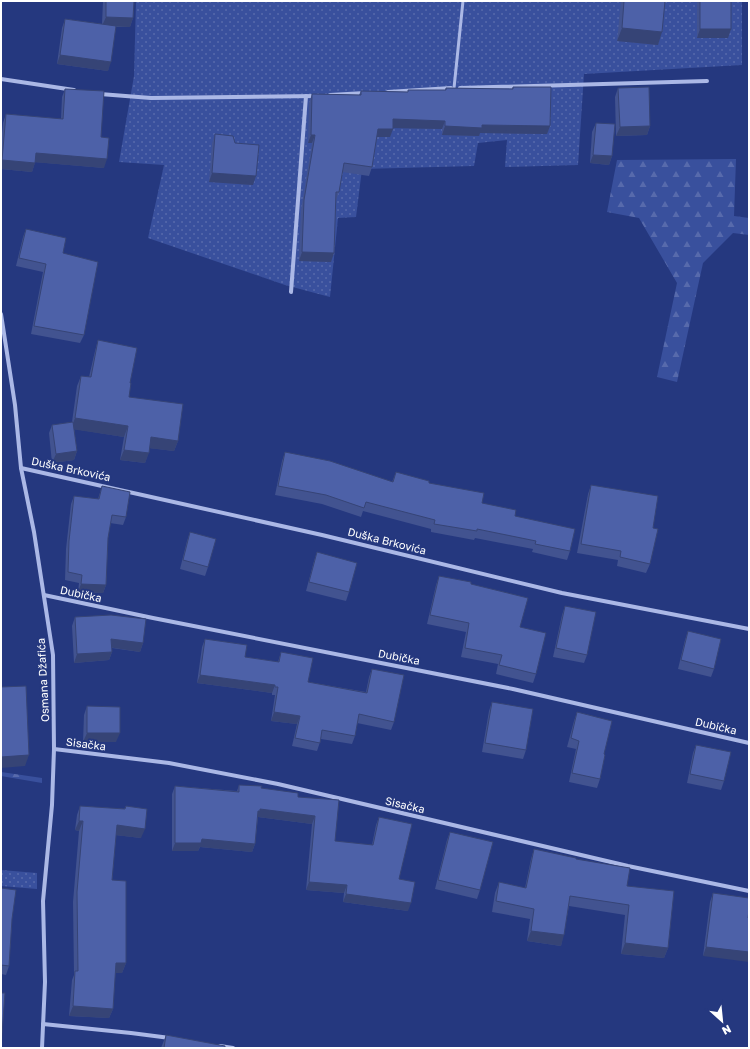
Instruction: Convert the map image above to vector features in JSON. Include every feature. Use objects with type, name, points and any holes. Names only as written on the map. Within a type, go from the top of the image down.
[{"type":"street","points":[[1,79],[82,91]]},
{"type":"street","points":[[384,92],[454,88],[707,81]]},
{"type":"street","points":[[97,93],[151,98],[306,96],[368,93]]},
{"type":"street","points":[[291,292],[306,96]]},
{"type":"street","name":"Osmana Džafića","points":[[1,314],[21,468],[34,532],[53,655],[54,749],[52,805],[43,901],[45,982],[42,1048]]},
{"type":"street","name":"Duška Brkovića","points":[[21,468],[322,535],[562,593],[749,629]]},
{"type":"street","name":"Dubička","points":[[44,595],[514,689],[749,743]]},
{"type":"street","name":"Sisačka","points":[[54,749],[169,763],[278,784],[628,866],[749,891]]},
{"type":"street","points":[[43,1024],[176,1039]]},
{"type":"street","points":[[212,1044],[233,1048]]},
{"type":"lane","points":[[454,88],[463,1]]},
{"type":"green space","points":[[136,1],[742,1],[742,65],[584,74],[578,165],[505,167],[507,140],[478,143],[474,166],[362,169],[356,217],[338,218],[330,297],[285,285],[148,238],[164,165],[119,162],[134,76]]},
{"type":"green space","points":[[736,159],[734,216],[749,218],[749,235],[733,233],[703,263],[677,382],[657,377],[677,283],[639,218],[607,212],[617,160]]},
{"type":"green space","points":[[1,772],[42,778],[42,783],[1,776]]},
{"type":"green space","points":[[1,870],[37,873],[37,889],[1,886]]},
{"type":"building","points":[[106,1],[134,1],[133,18],[106,17]]},
{"type":"building","points":[[624,1],[665,1],[662,32],[622,28]]},
{"type":"building","points":[[700,1],[731,1],[731,29],[700,29]]},
{"type":"building","points":[[65,19],[116,26],[111,62],[60,55]]},
{"type":"building","points":[[513,87],[551,87],[550,126],[482,125],[482,128],[445,126],[445,121],[393,119],[393,129],[378,129],[372,167],[344,163],[339,192],[336,192],[334,253],[302,252],[304,200],[315,135],[311,135],[312,94],[361,95],[361,91],[408,92],[408,90],[446,90],[446,88],[513,89]]},
{"type":"building","points":[[649,87],[650,126],[620,127],[618,88]]},
{"type":"building","points":[[65,89],[104,91],[101,137],[109,138],[107,159],[36,153],[35,163],[2,160],[6,114],[63,119]]},
{"type":"building","points":[[596,123],[615,124],[612,156],[593,155]]},
{"type":"building","points":[[215,134],[233,136],[235,143],[259,145],[256,176],[212,173]]},
{"type":"building","points":[[26,229],[66,238],[63,253],[98,262],[84,335],[34,326],[46,264],[19,258]]},
{"type":"building","points":[[98,340],[137,348],[130,383],[129,397],[183,404],[178,441],[151,437],[149,453],[124,450],[128,426],[75,418],[81,376],[91,377]]},
{"type":"building","points":[[73,422],[77,451],[56,454],[52,425]]},
{"type":"building","points":[[285,452],[330,461],[393,482],[396,472],[429,481],[429,483],[484,493],[482,503],[516,510],[515,516],[575,529],[570,551],[535,544],[536,541],[477,529],[477,531],[434,524],[435,520],[366,502],[364,508],[326,495],[278,486]]},
{"type":"building","points":[[591,485],[658,496],[653,528],[658,529],[650,564],[620,557],[621,551],[581,544]]},
{"type":"building","points":[[102,486],[130,492],[126,517],[112,515],[108,538],[106,585],[81,584],[82,575],[68,572],[69,541],[74,496],[99,499]]},
{"type":"building","points":[[190,532],[216,539],[208,567],[183,560]]},
{"type":"building","points":[[317,552],[357,563],[349,592],[309,582]]},
{"type":"building","points":[[439,576],[471,582],[471,584],[528,598],[520,627],[546,633],[536,674],[499,665],[502,655],[465,648],[469,623],[430,615]]},
{"type":"building","points":[[565,606],[596,612],[587,655],[556,648]]},
{"type":"building","points":[[111,615],[146,619],[143,643],[111,639],[112,652],[77,654],[75,617]]},
{"type":"building","points":[[688,631],[721,639],[714,669],[681,660]]},
{"type":"building","points":[[205,639],[247,645],[245,657],[279,662],[281,652],[313,658],[308,682],[367,693],[372,669],[404,675],[394,722],[359,714],[355,736],[322,730],[320,743],[295,738],[300,716],[274,712],[278,687],[275,687],[275,685],[200,675]]},
{"type":"building","points":[[26,686],[29,755],[1,757],[1,687]]},
{"type":"building","points":[[492,702],[533,709],[526,750],[485,743]]},
{"type":"building","points":[[87,706],[120,707],[120,733],[87,733]]},
{"type":"building","points":[[577,712],[612,721],[600,779],[572,773],[579,741],[571,738]]},
{"type":"building","points":[[696,745],[731,752],[724,781],[690,774]]},
{"type":"building","points":[[239,785],[262,786],[261,788],[298,793],[298,797],[339,800],[335,841],[373,845],[379,817],[412,824],[399,879],[415,882],[411,903],[346,894],[347,885],[309,882],[315,816],[260,809],[260,811],[258,811],[255,844],[202,839],[201,843],[175,843],[175,786],[239,792]]},
{"type":"building","points":[[80,806],[125,809],[126,806],[147,809],[145,829],[117,825],[112,880],[126,881],[126,963],[116,963],[113,1009],[73,1006],[75,971],[78,971],[77,892],[83,821],[79,821]]},
{"type":"building","points":[[450,832],[493,842],[480,890],[438,880]]},
{"type":"building","points":[[534,849],[576,859],[630,868],[627,886],[674,891],[668,948],[625,943],[629,905],[570,896],[564,935],[531,931],[534,909],[496,901],[499,882],[526,888]]},
{"type":"building","points":[[1,888],[16,890],[12,919],[9,966],[1,965]]},
{"type":"building","points":[[713,893],[749,898],[749,952],[706,947]]},
{"type":"building","points":[[1,993],[5,993],[1,1048]]},
{"type":"building","points":[[166,1035],[225,1046],[225,1048],[164,1048]]}]
